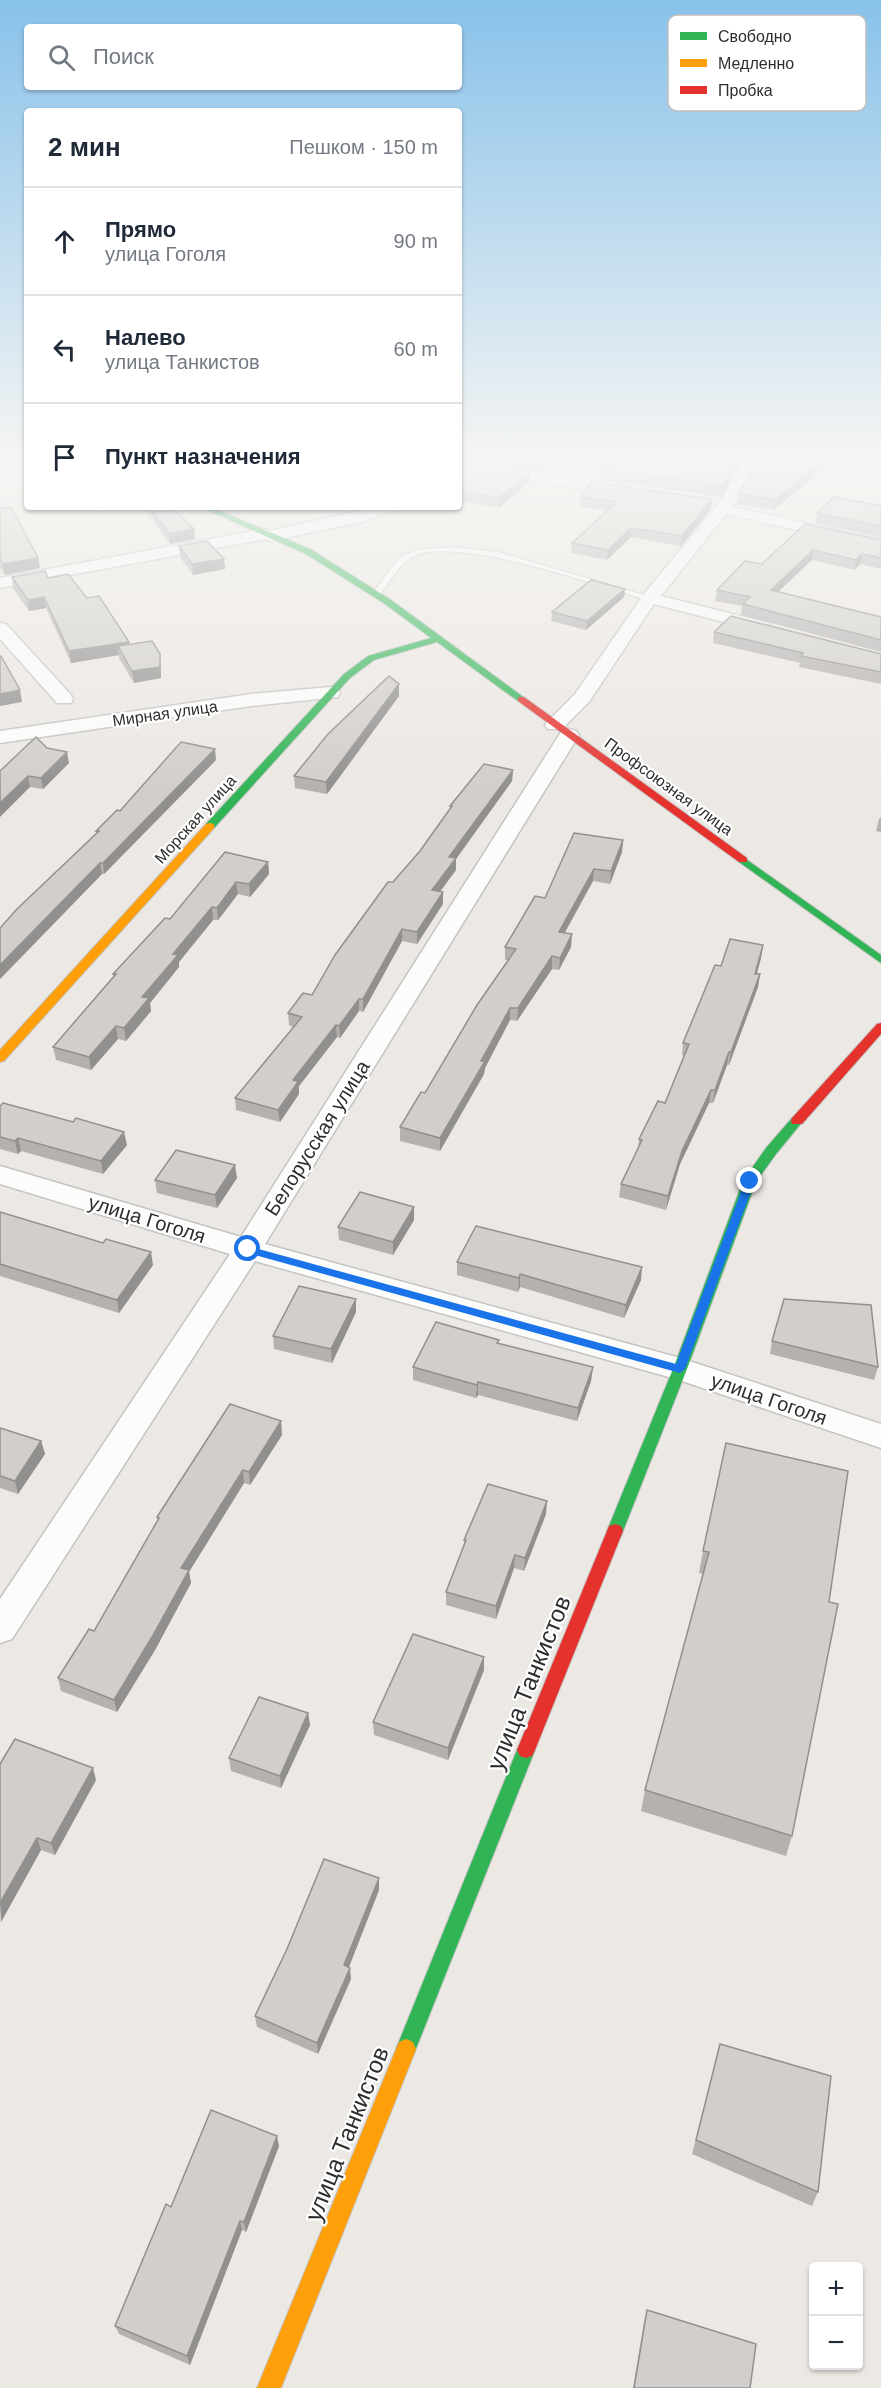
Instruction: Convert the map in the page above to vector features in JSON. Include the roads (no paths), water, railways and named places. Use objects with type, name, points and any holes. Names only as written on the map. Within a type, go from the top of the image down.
[{"type":"main road","name":"Профсоюзная улица","points":[[337,569],[376,594],[881,960]]},
{"type":"main road","name":"Морская улица","points":[[0,1058],[353,671],[372,658],[438,639]]},
{"type":"main road","name":"улица Танкистов","points":[[269,2388],[680,1369],[750,1181],[771,1151],[881,1027]]},
{"type":"street","points":[[0,583],[76,569]]},
{"type":"street","name":"Белорусская улица","points":[[0,1628],[248,1249],[582,698],[651,598],[674,569]]},
{"type":"street","points":[[651,598],[777,631]]},
{"type":"street","points":[[0,628],[64,699],[138,717]]},
{"type":"street","name":"Мирная улица","points":[[9,739],[251,700],[331,693]]},
{"type":"street","points":[[9,739],[64,699]]},
{"type":"street","name":"улица Гоголя","points":[[0,1174],[248,1249],[680,1369],[881,1436]]},
{"type":"lane","points":[[376,594],[395,569]]},
{"type":"lane","points":[[548,569],[651,598]]}]
